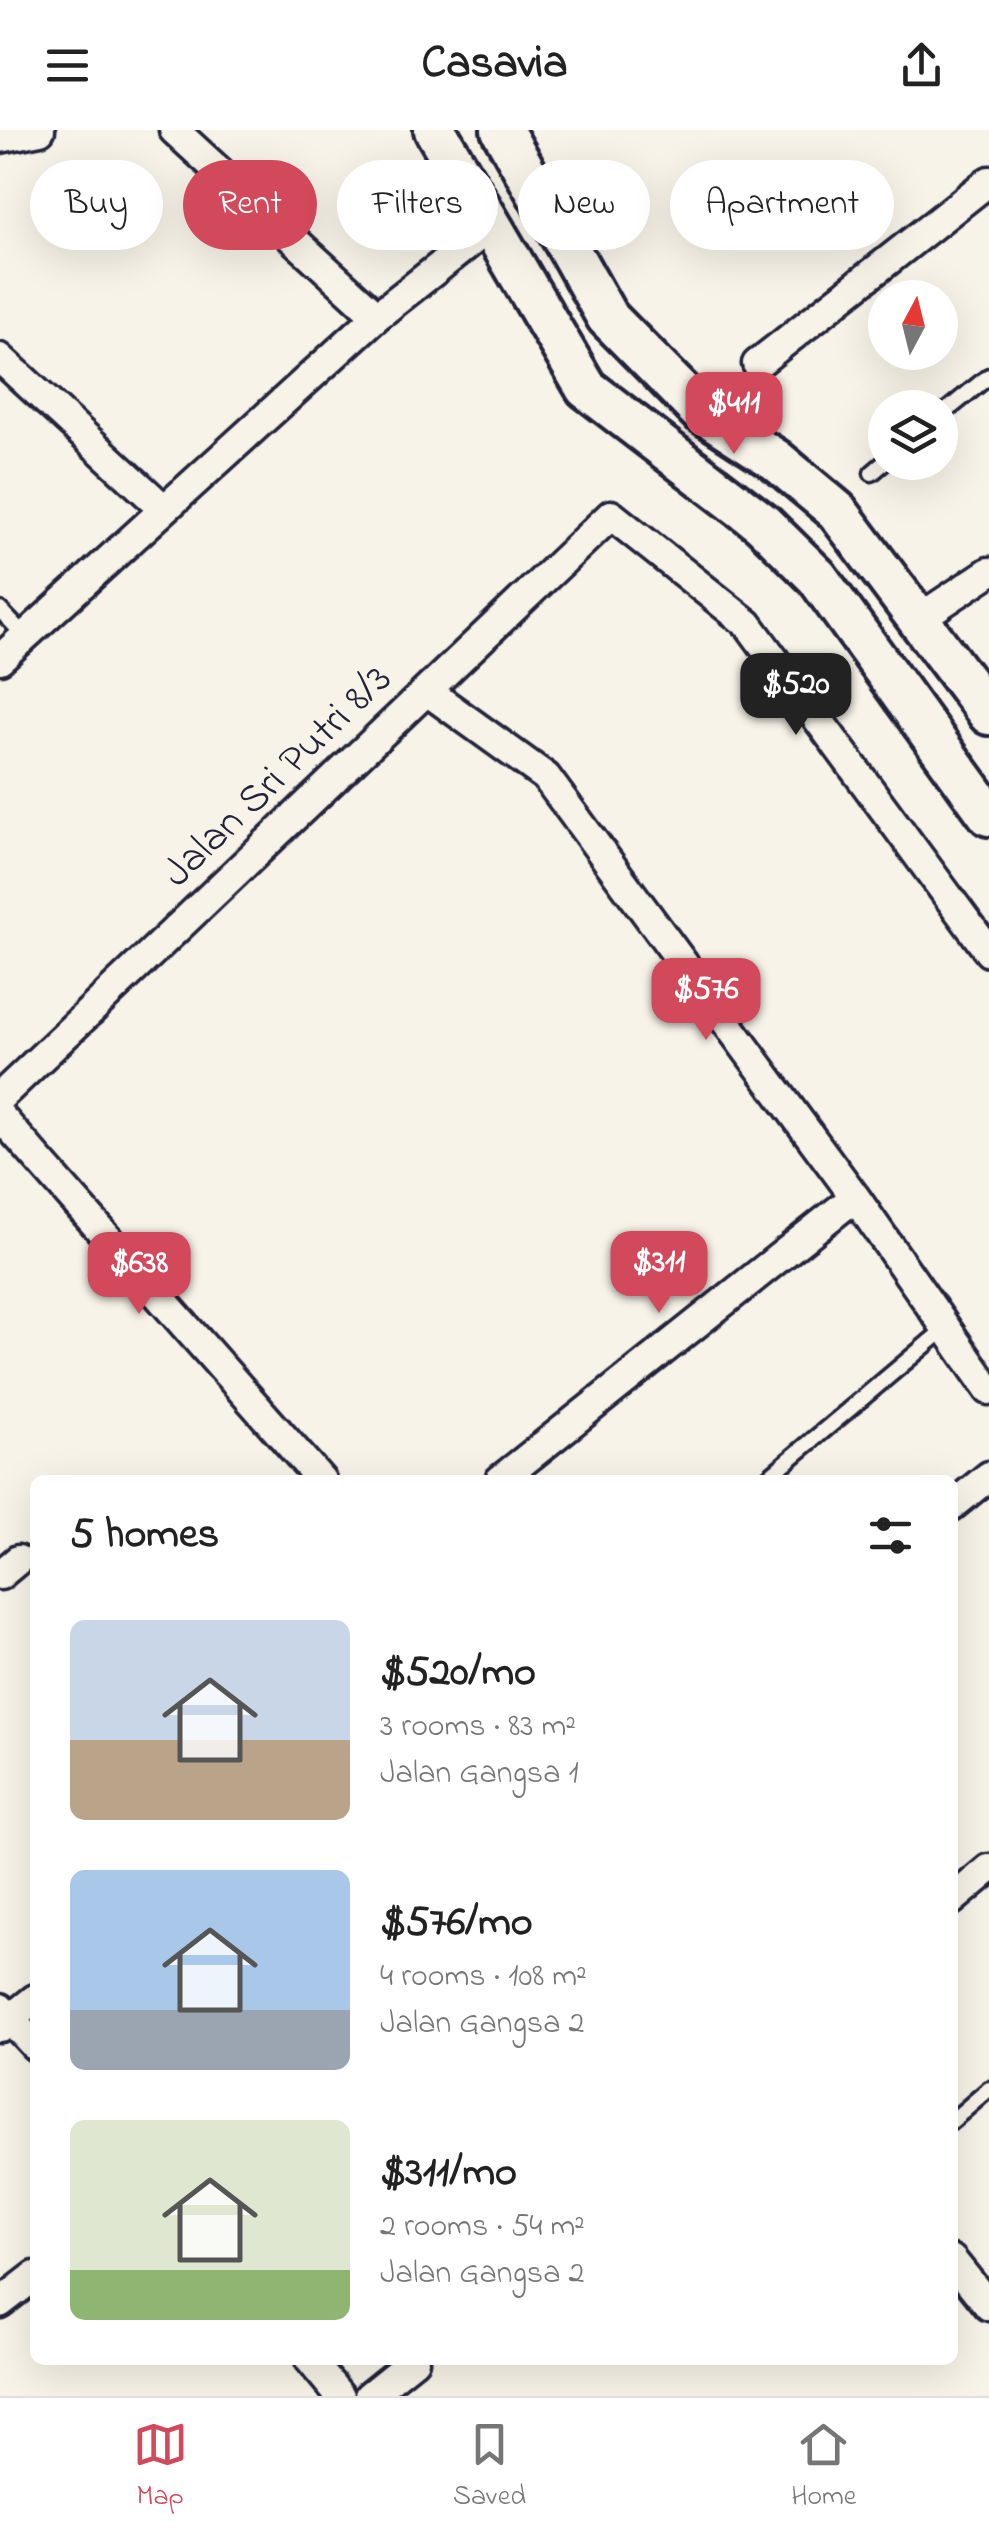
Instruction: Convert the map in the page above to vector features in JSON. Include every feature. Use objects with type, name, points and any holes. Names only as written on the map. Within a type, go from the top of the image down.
[{"type":"main road","points":[[435,130],[452,160]]},
{"type":"main road","points":[[502,130],[607,317],[700,410],[776,460],[837,512],[989,714]]},
{"type":"main road","points":[[498,238],[586,388],[762,522],[817,577],[989,815]]},
{"type":"street","points":[[0,138],[40,130]]},
{"type":"street","points":[[174,130],[377,316]]},
{"type":"street","points":[[757,364],[989,181]]},
{"type":"street","points":[[0,659],[377,316],[461,250]]},
{"type":"street","points":[[0,358],[164,509]]},
{"type":"street","name":"Jalan Sri Putri 8/3","points":[[0,1097],[611,515],[748,624],[989,952]]},
{"type":"street","points":[[920,618],[986,582]]},
{"type":"street","points":[[427,690],[546,776],[855,1197],[989,1390]]},
{"type":"street","points":[[0,1116],[317,1475]]},
{"type":"street","points":[[506,1475],[855,1197]]},
{"type":"street","points":[[958,1501],[989,1476]]},
{"type":"street","points":[[958,1895],[989,1869]]},
{"type":"street","points":[[30,2003],[3,2018],[30,2042]]},
{"type":"street","points":[[958,2267],[989,2306]]},
{"type":"street","points":[[0,2303],[30,2280]]},
{"type":"street","points":[[314,2365],[340,2396]]},
{"type":"street","points":[[369,2396],[408,2365]]},
{"type":"lane","points":[[958,401],[989,376]]},
{"type":"lane","points":[[0,610],[25,636]]},
{"type":"lane","points":[[770,1475],[946,1328]]},
{"type":"lane","points":[[958,2116],[989,2089]]}]
